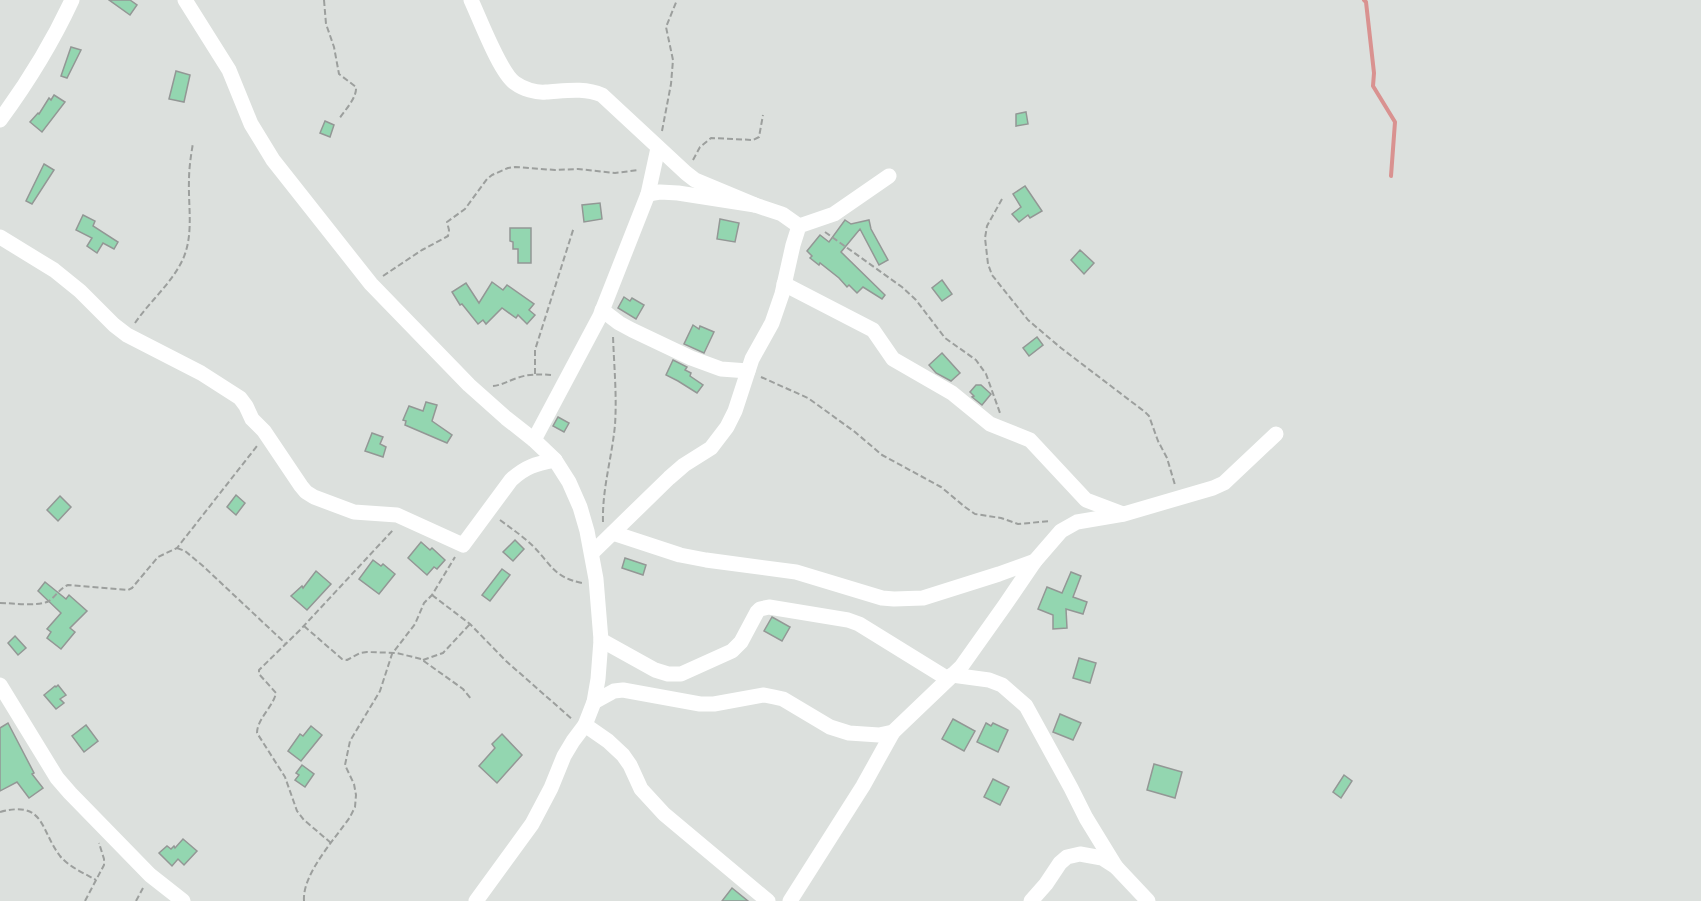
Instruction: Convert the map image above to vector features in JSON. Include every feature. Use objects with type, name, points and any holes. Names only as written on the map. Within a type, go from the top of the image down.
[{"type":"street","points":[[0,120],[53,39],[72,0]]},
{"type":"street","points":[[185,0],[229,70],[251,124],[273,160],[371,284],[470,385],[555,460],[569,482],[580,507],[592,553],[601,640],[594,702],[584,727],[564,756],[551,788],[532,824],[476,901]]},
{"type":"street","points":[[471,0],[503,69],[514,83],[540,93],[594,91],[610,102],[695,180],[754,205],[782,214],[799,226]]},
{"type":"street","points":[[534,440],[568,376],[607,314],[648,194],[658,148]]},
{"type":"street","points":[[799,226],[834,214],[889,176]]},
{"type":"street","points":[[648,194],[678,193],[754,205]]},
{"type":"street","points":[[592,553],[669,478],[684,465],[711,448],[718,439],[735,411],[752,359],[772,323],[799,226]]},
{"type":"street","points":[[0,237],[54,270],[127,335],[201,373],[240,398],[301,486],[314,497],[354,512],[397,515],[463,545],[511,480],[532,465],[555,460]]},
{"type":"street","points":[[784,284],[873,330],[893,359],[952,393],[990,424],[1030,440],[1086,500],[1124,514]]},
{"type":"street","points":[[607,314],[632,330],[691,358],[721,369],[748,371]]},
{"type":"street","points":[[790,901],[863,786],[892,732],[961,667],[1035,561],[1061,531],[1077,522],[1124,514],[1224,483],[1276,434]]},
{"type":"street","points":[[608,537],[706,560],[796,572],[882,598],[894,599],[923,598],[1035,561]]},
{"type":"street","points":[[601,640],[654,670],[669,675],[681,674],[732,651],[741,642],[757,612],[769,607],[848,620],[859,624],[950,677],[989,680],[1002,686],[1026,706],[1086,818],[1116,867],[1148,901]]},
{"type":"street","points":[[0,684],[57,778],[150,875],[183,901]]},
{"type":"street","points":[[594,702],[614,691],[623,690],[700,704],[714,704],[764,695],[783,699],[830,727],[849,733],[879,735],[892,732]]},
{"type":"street","points":[[584,727],[608,741],[623,755],[641,789],[657,807],[768,901]]},
{"type":"street","points":[[1031,901],[1067,856],[1080,854],[1102,858],[1116,867]]},
{"type":"path","points":[[324,0],[326,24],[334,46],[337,69],[339,74],[357,90],[339,119]]},
{"type":"path","points":[[658,148],[671,84],[673,60],[666,27],[676,0]]},
{"type":"path","points":[[686,173],[700,147],[711,138],[753,140],[759,137],[763,115]]},
{"type":"path","points":[[127,335],[183,259],[189,225],[189,182],[193,143]]},
{"type":"path","points":[[371,284],[422,250],[448,236],[447,224],[450,220],[465,209],[487,179],[508,168],[615,173],[653,167]]},
{"type":"path","points":[[1002,198],[987,226],[985,238],[988,264],[992,275],[1028,320],[1060,348],[1149,416],[1167,458],[1177,491],[1187,496]]},
{"type":"path","points":[[535,374],[535,350],[574,226]]},
{"type":"path","points":[[822,231],[902,287],[916,300],[945,338],[976,360],[986,374],[1001,415]]},
{"type":"path","points":[[607,314],[616,388],[615,416],[603,510],[608,537]]},
{"type":"path","points":[[748,371],[808,398],[882,455],[941,487],[975,514],[1001,518],[1018,524],[1077,522]]},
{"type":"path","points":[[492,386],[535,374],[568,376]]},
{"type":"path","points":[[0,603],[43,603],[68,585],[128,590],[132,588],[154,560],[177,548],[266,434]]},
{"type":"path","points":[[489,511],[524,538],[551,568],[566,579],[597,587]]},
{"type":"path","points":[[332,843],[304,820],[297,811],[285,777],[257,733],[258,726],[275,701],[276,693],[260,674],[259,668],[304,626],[392,530],[411,521]]},
{"type":"path","points":[[304,901],[308,878],[350,818],[356,803],[354,784],[345,765],[350,741],[380,691],[392,654],[415,624],[420,610],[463,545]]},
{"type":"path","points":[[177,548],[185,550],[285,644]]},
{"type":"path","points":[[432,595],[470,624],[506,661],[584,727]]},
{"type":"path","points":[[423,660],[443,653],[470,624]]},
{"type":"path","points":[[304,626],[342,659],[347,660],[360,653],[403,655],[423,660],[464,689],[472,700]]},
{"type":"path","points":[[0,812],[24,810],[36,815],[60,856],[70,865],[96,880]]},
{"type":"path","points":[[85,901],[104,865],[98,842]]},
{"type":"building","points":[[109,0],[130,0],[137,5],[130,15]]},
{"type":"building","points":[[71,47],[81,50],[67,78],[61,76]]},
{"type":"building","points":[[176,71],[190,75],[184,102],[169,99]]},
{"type":"building","points":[[54,95],[65,102],[42,132],[30,122]]},
{"type":"building","points":[[1026,112],[1028,124],[1016,126],[1016,114]]},
{"type":"building","points":[[325,121],[334,125],[330,137],[320,133]]},
{"type":"building","points":[[44,164],[54,170],[32,204],[26,201]]},
{"type":"building","points":[[1025,186],[1042,211],[1030,218],[1028,215],[1019,222],[1012,214],[1021,207],[1013,194]]},
{"type":"building","points":[[600,203],[602,219],[584,222],[582,205]]},
{"type":"building","points":[[83,215],[95,221],[93,226],[118,242],[114,249],[103,243],[97,253],[87,246],[92,238],[76,230]]},
{"type":"building","points":[[720,219],[739,223],[735,242],[717,239]]},
{"type":"building","points":[[845,220],[851,224],[869,220],[871,229],[888,260],[879,265],[860,229],[841,252],[885,295],[882,299],[863,287],[857,293],[820,263],[819,265],[810,258],[812,256],[807,251],[820,235],[829,242]]},
{"type":"building","points":[[510,228],[531,228],[531,263],[518,263],[518,249],[513,249],[513,242],[510,241]]},
{"type":"building","points":[[1080,250],[1094,263],[1084,274],[1071,260]]},
{"type":"building","points":[[942,280],[952,294],[942,301],[932,288]]},
{"type":"building","points":[[492,282],[503,290],[507,285],[534,304],[529,310],[535,315],[527,324],[518,315],[516,318],[502,308],[486,324],[483,320],[478,324],[462,304],[460,305],[452,292],[466,283],[479,303]]},
{"type":"building","points":[[624,297],[630,301],[632,298],[644,305],[636,319],[618,308]]},
{"type":"building","points":[[693,325],[699,329],[700,326],[714,332],[704,353],[684,344]]},
{"type":"building","points":[[1037,337],[1043,345],[1029,356],[1023,348]]},
{"type":"building","points":[[942,353],[960,373],[951,381],[936,373],[929,365]]},
{"type":"building","points":[[673,360],[687,367],[685,370],[691,373],[690,376],[703,385],[697,393],[666,375]]},
{"type":"building","points":[[976,385],[981,385],[991,394],[982,405],[972,397],[974,396],[970,392]]},
{"type":"building","points":[[426,402],[437,405],[432,421],[452,435],[447,443],[405,425],[406,421],[403,420],[409,406],[423,411]]},
{"type":"building","points":[[558,417],[569,423],[564,432],[553,426]]},
{"type":"building","points":[[372,433],[383,437],[380,444],[386,447],[383,457],[365,451]]},
{"type":"building","points":[[236,495],[245,503],[236,515],[227,507]]},
{"type":"building","points":[[60,496],[71,507],[58,521],[47,510]]},
{"type":"building","points":[[515,540],[524,549],[513,561],[503,552]]},
{"type":"building","points":[[421,542],[445,560],[427,575],[408,558]]},
{"type":"building","points":[[625,558],[646,565],[643,575],[622,568]]},
{"type":"building","points":[[373,560],[381,566],[383,564],[395,574],[379,594],[359,579]]},
{"type":"building","points":[[502,569],[510,575],[490,601],[482,595]]},
{"type":"building","points":[[316,571],[331,584],[307,610],[291,596],[302,586],[303,588]]},
{"type":"building","points":[[1071,572],[1081,576],[1073,597],[1087,602],[1083,614],[1066,609],[1067,628],[1053,629],[1053,615],[1038,609],[1047,587],[1062,593]]},
{"type":"building","points":[[45,582],[66,599],[69,595],[87,611],[70,628],[75,632],[61,649],[47,638],[51,632],[47,629],[61,613],[38,591]]},
{"type":"building","points":[[772,617],[790,627],[782,641],[764,631]]},
{"type":"building","points":[[15,636],[26,648],[18,655],[8,643]]},
{"type":"building","points":[[1079,658],[1096,663],[1090,683],[1073,678]]},
{"type":"building","points":[[58,685],[66,695],[60,699],[64,703],[56,709],[44,695]]},
{"type":"building","points":[[1060,714],[1081,723],[1073,740],[1053,732]]},
{"type":"building","points":[[953,719],[975,731],[964,751],[942,739]]},
{"type":"building","points":[[8,723],[34,773],[32,774],[43,788],[29,798],[17,782],[0,791],[0,728]]},
{"type":"building","points":[[986,723],[991,726],[993,723],[1008,730],[998,752],[977,742]]},
{"type":"building","points":[[86,725],[98,741],[84,752],[72,736]]},
{"type":"building","points":[[311,726],[322,735],[301,761],[288,751],[300,734],[303,736]]},
{"type":"building","points":[[502,734],[522,755],[497,783],[479,766],[495,748],[492,744]]},
{"type":"building","points":[[1154,764],[1182,772],[1175,798],[1147,790]]},
{"type":"building","points":[[302,765],[314,774],[305,787],[295,780],[299,775],[296,773]]},
{"type":"building","points":[[1344,775],[1352,781],[1341,798],[1333,792]]},
{"type":"building","points":[[993,779],[1009,787],[1000,805],[984,797]]},
{"type":"building","points":[[183,839],[197,851],[184,865],[178,859],[172,866],[159,853],[167,846],[171,849],[174,846],[175,848]]},
{"type":"building","points":[[732,888],[748,901],[722,901]]},
{"type":"waterway","points":[[1364,0],[1374,73],[1373,86],[1395,122],[1391,176]]}]
